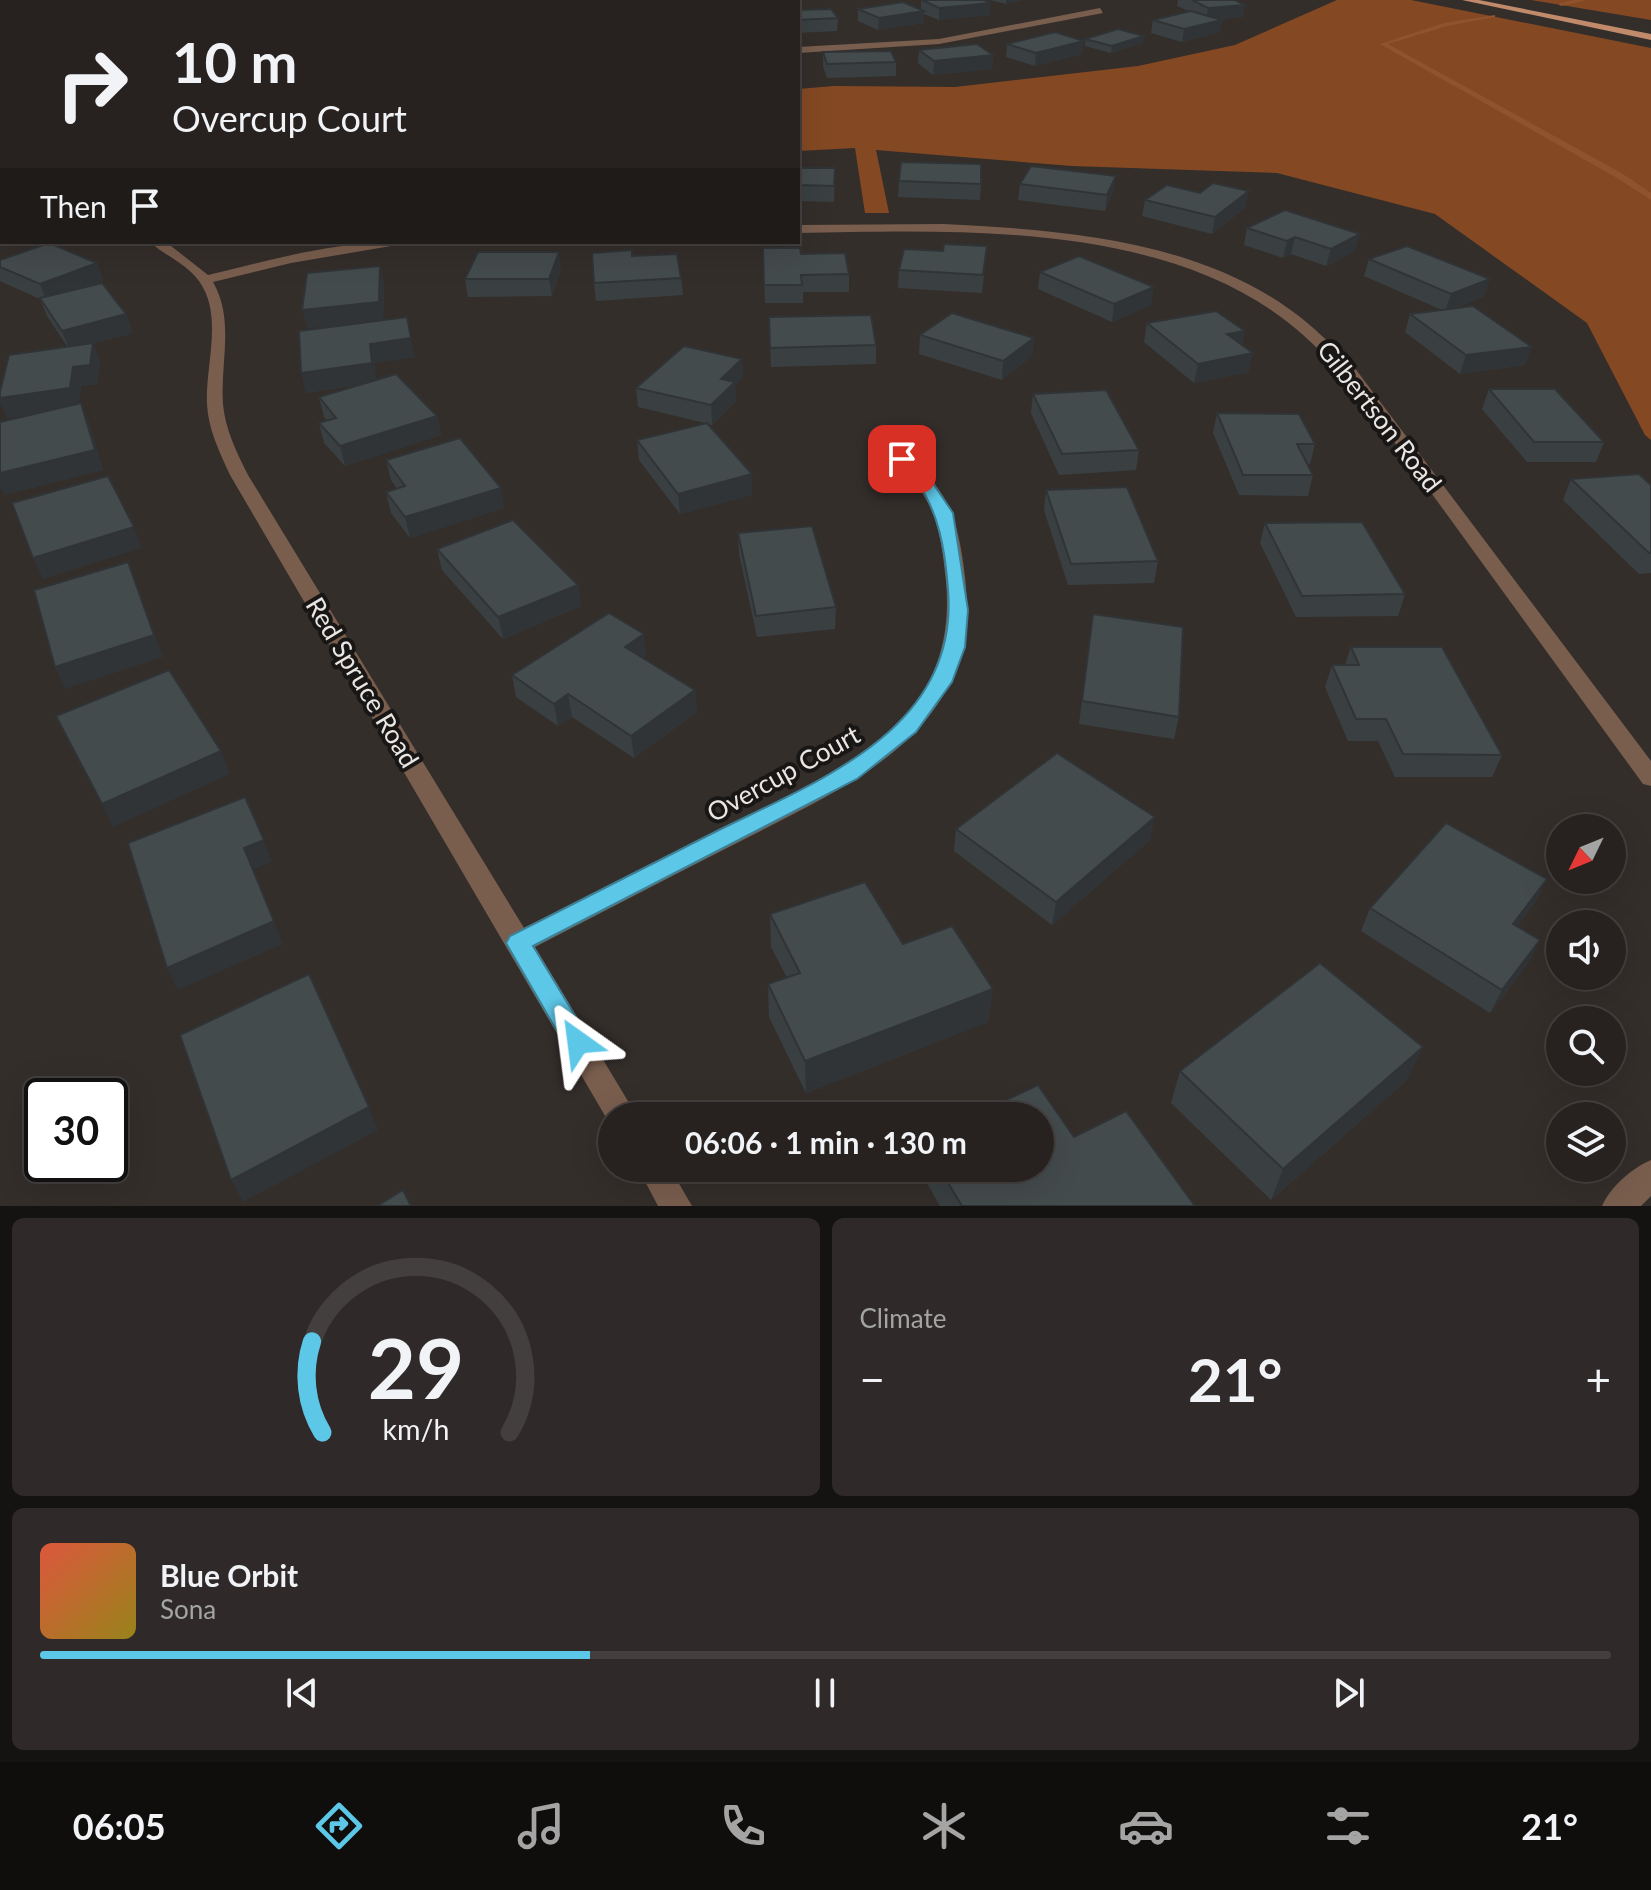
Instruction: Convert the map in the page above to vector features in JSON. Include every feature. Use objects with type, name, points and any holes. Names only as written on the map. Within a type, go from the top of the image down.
[{"type":"main road","points":[[1466,0],[1651,37]]},
{"type":"main road","points":[[1516,0],[1651,26]]},
{"type":"street","points":[[800,50],[878,47],[959,39],[1050,17],[1100,11]]},
{"type":"street","name":"Gilbertson Road","points":[[800,229],[990,228],[1079,237],[1206,271],[1261,297],[1297,319],[1326,344],[1349,370],[1651,778]]},
{"type":"street","points":[[161,244],[181,255],[207,279],[315,254],[378,244]]},
{"type":"street","name":"Red Spruce Road","points":[[207,279],[216,297],[220,325],[215,405],[226,448],[247,489],[614,1102]]},
{"type":"street","name":"Overcup Court","points":[[518,943],[850,774],[899,736],[928,705],[942,682],[955,647],[959,610],[956,577],[944,513],[921,476],[884,442]]},
{"type":"street","points":[[1618,1206],[1651,1175]]},
{"type":"street","points":[[661,1182],[676,1206]]},
{"type":"shaded area","points":[[1337,0],[1411,0],[1651,48],[1651,440],[1645,435],[1587,323],[1435,214],[1277,173],[1072,166],[876,150],[889,213],[865,213],[855,148],[800,151],[800,89],[834,86],[955,87],[1138,66],[1235,45]]},
{"type":"shaded area","points":[[1531,0],[1651,0],[1651,20]]},
{"type":"building","points":[[922,0],[984,0],[991,3],[939,8]]},
{"type":"building","points":[[1192,0],[1235,0],[1245,5],[1208,8]]},
{"type":"building","points":[[903,2],[924,11],[879,18],[858,9]]},
{"type":"building","points":[[831,9],[838,18],[800,20],[800,10]]},
{"type":"building","points":[[1191,11],[1222,20],[1184,29],[1153,20]]},
{"type":"building","points":[[1118,29],[1144,36],[1112,46],[1085,39]]},
{"type":"building","points":[[1055,32],[1084,41],[1036,53],[1007,44]]},
{"type":"building","points":[[977,44],[993,55],[934,61],[919,50]]},
{"type":"building","points":[[891,51],[896,62],[827,64],[823,52]]},
{"type":"building","points":[[901,162],[981,164],[981,184],[899,181]]},
{"type":"building","points":[[1031,166],[1116,176],[1107,195],[1020,184]]},
{"type":"building","points":[[800,168],[835,168],[834,186],[800,185]]},
{"type":"building","points":[[1213,183],[1249,191],[1215,217],[1145,200],[1167,185],[1200,193]]},
{"type":"building","points":[[1285,210],[1360,234],[1331,249],[1295,237],[1287,241],[1247,228]]},
{"type":"building","points":[[51,244],[97,263],[40,284],[0,267],[0,260]]},
{"type":"building","points":[[944,244],[987,246],[983,275],[899,270],[904,249],[943,251]]},
{"type":"building","points":[[1407,246],[1490,279],[1451,294],[1369,259]]},
{"type":"building","points":[[763,248],[800,248],[801,254],[845,253],[849,274],[801,275],[802,285],[764,285]]},
{"type":"building","points":[[632,250],[632,256],[677,254],[681,278],[594,283],[592,253]]},
{"type":"building","points":[[478,252],[559,252],[549,279],[465,279]]},
{"type":"building","points":[[1079,256],[1154,287],[1114,304],[1040,272]]},
{"type":"building","points":[[380,266],[379,302],[302,310],[307,273]]},
{"type":"building","points":[[102,283],[126,314],[62,331],[40,298]]},
{"type":"building","points":[[1473,306],[1532,347],[1466,355],[1410,314]]},
{"type":"building","points":[[1216,311],[1245,331],[1227,334],[1253,353],[1198,364],[1147,323]]},
{"type":"building","points":[[952,313],[1034,338],[1003,361],[920,335]]},
{"type":"building","points":[[871,315],[876,345],[770,348],[769,317]]},
{"type":"building","points":[[407,317],[411,338],[370,344],[372,363],[301,373],[299,331]]},
{"type":"building","points":[[93,343],[90,365],[73,367],[70,388],[0,398],[9,355]]},
{"type":"building","points":[[684,346],[742,359],[721,379],[735,382],[711,405],[636,388]]},
{"type":"building","points":[[396,374],[437,416],[340,446],[319,423],[336,418],[319,397]]},
{"type":"building","points":[[1489,389],[1555,389],[1604,442],[1534,442]]},
{"type":"building","points":[[1106,390],[1139,450],[1062,454],[1033,394]]},
{"type":"building","points":[[81,403],[95,450],[0,473],[0,422]]},
{"type":"building","points":[[1217,413],[1299,414],[1315,444],[1297,444],[1313,475],[1243,475]]},
{"type":"building","points":[[707,423],[752,474],[678,494],[637,440]]},
{"type":"building","points":[[460,438],[501,488],[405,517],[386,492],[405,486],[386,460]]},
{"type":"building","points":[[1639,474],[1651,485],[1651,553],[1571,479]]},
{"type":"building","points":[[108,476],[134,527],[33,558],[12,503]]},
{"type":"building","points":[[1127,487],[1158,561],[1071,564],[1046,490]]},
{"type":"building","points":[[513,520],[578,585],[498,617],[437,549]]},
{"type":"building","points":[[1362,522],[1405,594],[1302,596],[1265,523]]},
{"type":"building","points":[[812,526],[836,607],[756,616],[738,533]]},
{"type":"building","points":[[128,562],[154,635],[55,667],[34,590]]},
{"type":"building","points":[[609,613],[644,634],[625,647],[695,690],[631,736],[568,694],[554,704],[512,675]]},
{"type":"building","points":[[1093,614],[1183,627],[1179,717],[1082,701]]},
{"type":"building","points":[[1351,647],[1442,647],[1502,755],[1403,754],[1386,719],[1356,719],[1332,665],[1359,665]]},
{"type":"building","points":[[169,670],[221,751],[102,804],[56,716]]},
{"type":"building","points":[[1057,753],[1155,817],[1056,902],[956,829]]},
{"type":"building","points":[[245,797],[264,840],[244,848],[274,921],[167,968],[128,843]]},
{"type":"building","points":[[1446,823],[1546,878],[1513,924],[1540,940],[1502,990],[1370,908]]},
{"type":"building","points":[[865,882],[903,944],[952,926],[993,989],[805,1061],[768,984],[800,973],[770,914]]},
{"type":"building","points":[[1320,963],[1423,1047],[1283,1169],[1180,1071]]},
{"type":"building","points":[[309,974],[369,1107],[231,1180],[180,1035]]},
{"type":"building","points":[[1038,1085],[1050,1102],[1002,1102]]},
{"type":"building","points":[[1054,1108],[1074,1137],[1126,1111],[1195,1206],[962,1206],[947,1182],[1054,1182]]},
{"type":"building","points":[[403,1190],[411,1206],[377,1206]]},
{"type":"waterway","points":[[1561,4],[1584,0]]},
{"type":"waterway","points":[[1493,16],[1446,24],[1383,44],[1620,176],[1651,197]]},
{"type":"route","points":[[578,1042],[518,943],[850,774],[879,754],[908,727],[928,705],[942,682],[955,647],[959,610],[956,577],[944,513],[921,476],[902,459]]}]
